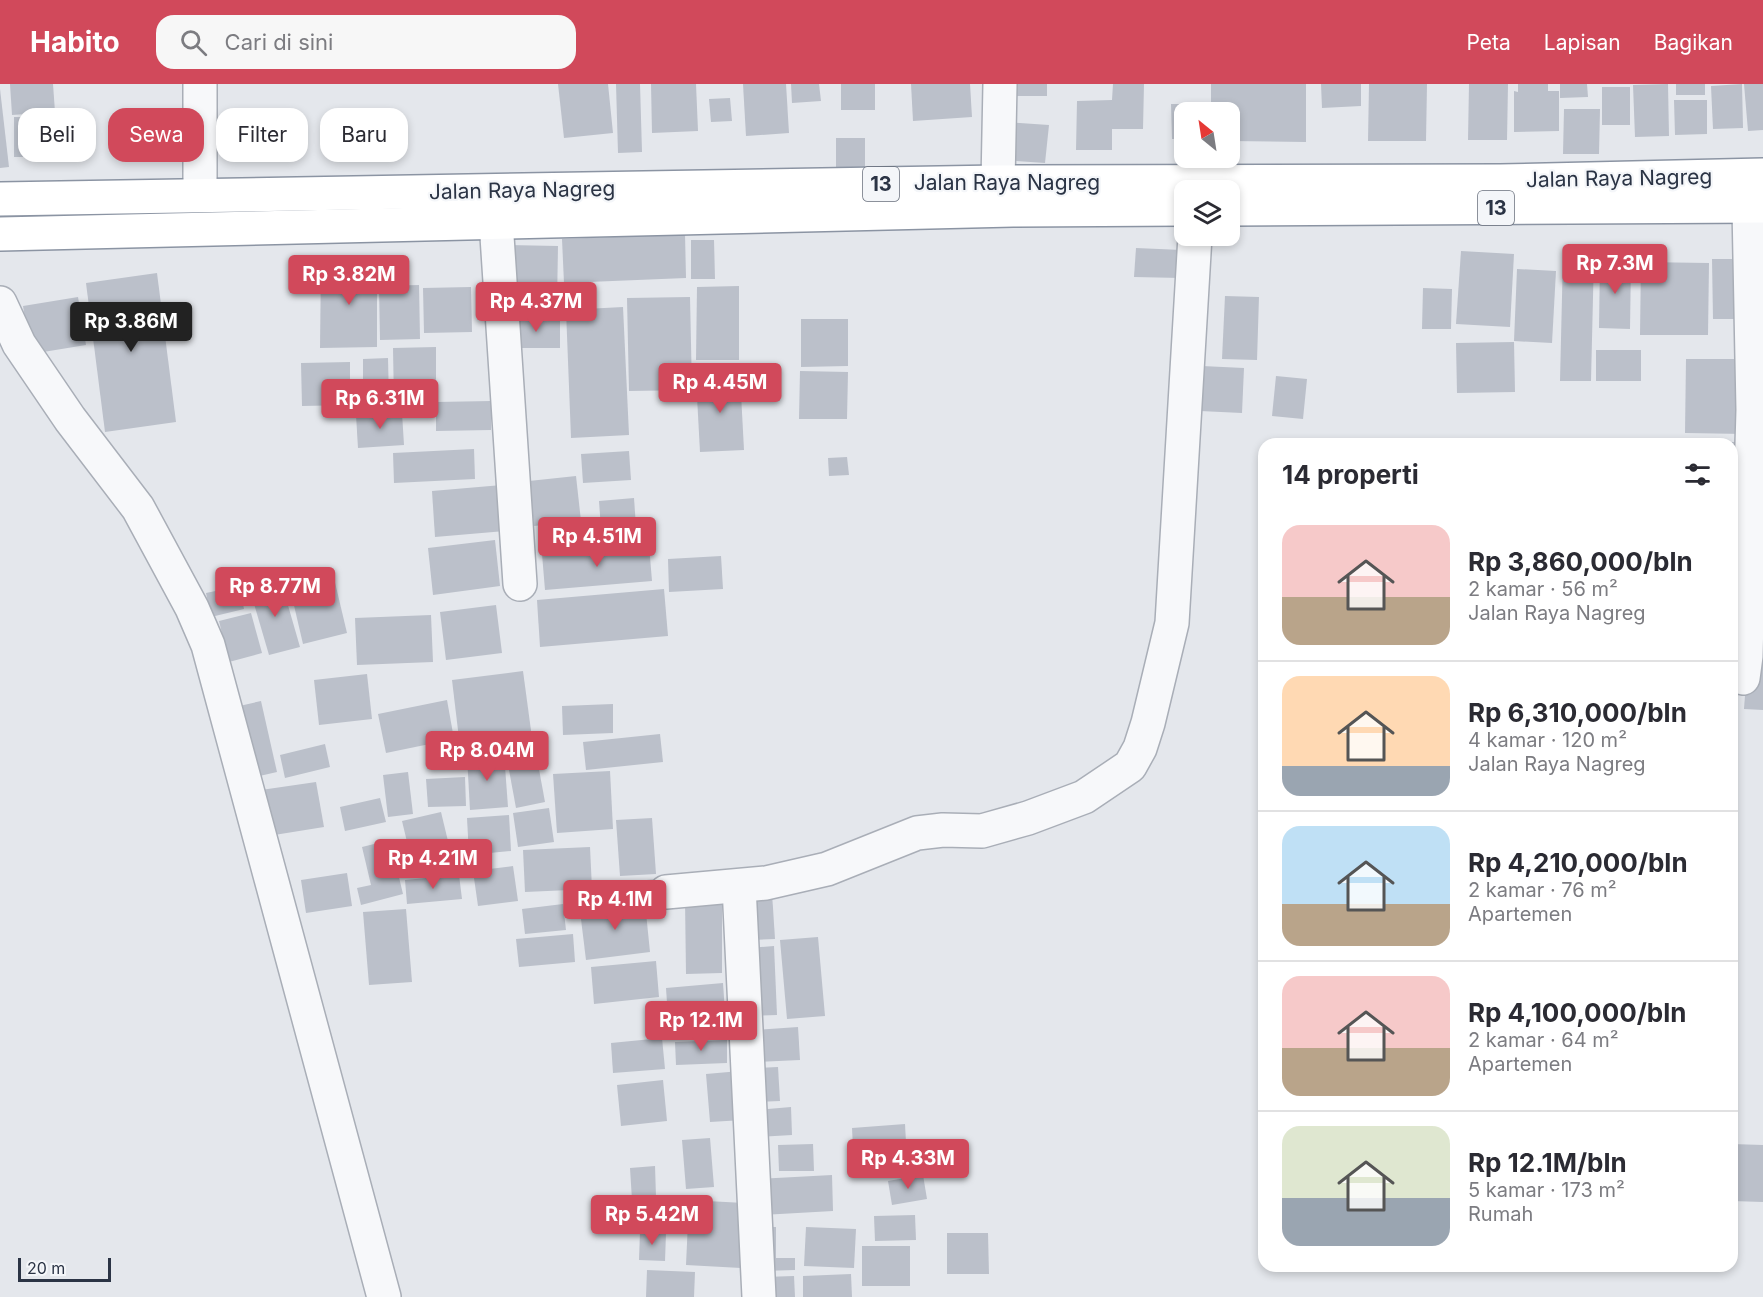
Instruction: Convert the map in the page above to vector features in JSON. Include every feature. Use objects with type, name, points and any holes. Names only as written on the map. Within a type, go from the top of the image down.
[{"type":"highway","name":"Jalan Raya Nagreg","points":[[0,199],[999,182],[1500,181],[1763,175]]},
{"type":"highway","name":"Jalan Raya Nagreg","points":[[1240,209],[1756,206]]},
{"type":"highway","name":"Jalan Raya Nagreg","points":[[0,234],[496,221],[1174,209]]},
{"type":"street","points":[[200,84],[200,195]]},
{"type":"street","points":[[999,182],[1000,84]]},
{"type":"street","points":[[1743,678],[1753,410],[1756,206]]},
{"type":"street","points":[[496,221],[520,584]]},
{"type":"street","points":[[666,892],[707,886],[739,886],[827,869],[917,833],[943,830],[982,831],[1028,818],[1084,797],[1131,766],[1148,723],[1172,623],[1194,246]]},
{"type":"street","points":[[0,303],[19,344],[70,419],[138,508],[192,608],[208,645],[384,1297]]},
{"type":"street","points":[[739,886],[759,1297]]},
{"type":"building","points":[[10,84],[53,84],[55,108],[18,108],[18,115],[12,115]]},
{"type":"building","points":[[558,84],[608,84],[613,133],[564,138]]},
{"type":"building","points":[[616,84],[640,84],[642,152],[618,153]]},
{"type":"building","points":[[651,84],[696,84],[698,131],[652,133]]},
{"type":"building","points":[[743,84],[786,84],[789,133],[746,136]]},
{"type":"building","points":[[791,84],[819,84],[821,101],[792,103]]},
{"type":"building","points":[[841,84],[875,84],[875,110],[841,110]]},
{"type":"building","points":[[911,84],[970,84],[972,117],[913,121]]},
{"type":"building","points":[[1005,84],[1047,84],[1047,96],[1005,96]]},
{"type":"building","points":[[1113,84],[1144,84],[1143,129],[1112,129],[1112,150],[1076,150],[1077,101],[1112,100]]},
{"type":"building","points":[[1211,84],[1306,84],[1306,142],[1240,141],[1240,102],[1211,102]]},
{"type":"building","points":[[1321,84],[1361,84],[1361,106],[1322,108]]},
{"type":"building","points":[[1369,84],[1427,84],[1426,141],[1368,141]]},
{"type":"building","points":[[1469,84],[1508,84],[1507,140],[1468,140]]},
{"type":"building","points":[[1518,84],[1548,84],[1548,91],[1559,91],[1559,131],[1514,132],[1514,91],[1518,92]]},
{"type":"building","points":[[1560,84],[1587,84],[1588,97],[1560,98]]},
{"type":"building","points":[[1668,84],[1669,136],[1635,137],[1633,85]]},
{"type":"building","points":[[1676,84],[1705,84],[1705,95],[1676,95]]},
{"type":"building","points":[[1742,84],[1743,128],[1713,129],[1711,86]]},
{"type":"building","points":[[1744,84],[1763,84],[1763,130],[1748,131]]},
{"type":"building","points":[[1602,87],[1630,87],[1630,125],[1602,125]]},
{"type":"building","points":[[0,89],[9,167],[0,168]]},
{"type":"building","points":[[730,98],[732,121],[711,122],[709,99]]},
{"type":"building","points":[[1674,100],[1707,100],[1707,134],[1675,135]]},
{"type":"building","points":[[1171,104],[1174,104],[1174,139],[1172,139]]},
{"type":"building","points":[[1564,109],[1600,109],[1599,154],[1563,154]]},
{"type":"building","points":[[14,117],[18,117],[18,157],[14,157]]},
{"type":"building","points":[[1007,122],[1049,125],[1045,163],[1004,160]]},
{"type":"building","points":[[836,138],[865,138],[865,167],[836,167]]},
{"type":"building","points":[[685,234],[686,278],[564,283],[562,239]]},
{"type":"building","points":[[691,240],[714,240],[715,279],[691,279]]},
{"type":"building","points":[[505,245],[558,246],[557,302],[504,302]]},
{"type":"building","points":[[1136,248],[1182,250],[1181,278],[1134,277]]},
{"type":"building","points":[[1461,251],[1514,254],[1510,327],[1456,324]]},
{"type":"building","points":[[1563,255],[1594,255],[1591,381],[1560,381]]},
{"type":"building","points":[[1712,259],[1744,259],[1745,319],[1713,319]]},
{"type":"building","points":[[1600,261],[1631,261],[1630,329],[1599,328]]},
{"type":"building","points":[[1641,262],[1709,263],[1708,335],[1640,335]]},
{"type":"building","points":[[321,264],[377,264],[377,347],[320,348]]},
{"type":"building","points":[[1517,269],[1556,271],[1552,343],[1514,341]]},
{"type":"building","points":[[157,273],[176,422],[105,432],[86,283]]},
{"type":"building","points":[[419,285],[420,339],[380,340],[379,286]]},
{"type":"building","points":[[739,286],[739,360],[696,360],[697,287]]},
{"type":"building","points":[[471,287],[472,332],[424,333],[423,288]]},
{"type":"building","points":[[1423,288],[1452,289],[1451,329],[1422,329]]},
{"type":"building","points":[[1225,296],[1259,297],[1257,360],[1222,359]]},
{"type":"building","points":[[78,297],[86,345],[31,354],[23,306]]},
{"type":"building","points":[[690,297],[692,390],[629,391],[627,298]]},
{"type":"building","points":[[623,307],[629,435],[571,438],[566,310]]},
{"type":"building","points":[[512,318],[560,318],[560,348],[512,348]]},
{"type":"building","points":[[801,319],[848,319],[848,366],[801,367]]},
{"type":"building","points":[[1514,342],[1515,392],[1457,393],[1456,343]]},
{"type":"building","points":[[436,347],[436,402],[394,403],[393,348]]},
{"type":"building","points":[[1596,350],[1641,350],[1641,381],[1596,381]]},
{"type":"building","points":[[388,358],[389,401],[363,402],[363,359]]},
{"type":"building","points":[[1686,359],[1745,359],[1744,434],[1685,433]]},
{"type":"building","points":[[350,362],[350,405],[302,406],[301,363]]},
{"type":"building","points":[[1202,366],[1244,368],[1242,413],[1200,411]]},
{"type":"building","points":[[800,371],[848,372],[847,419],[799,419]]},
{"type":"building","points":[[740,375],[744,450],[700,452],[696,378]]},
{"type":"building","points":[[1276,376],[1307,379],[1303,419],[1272,416]]},
{"type":"building","points":[[491,401],[491,430],[436,431],[436,402]]},
{"type":"building","points":[[402,413],[404,445],[358,448],[356,415]]},
{"type":"building","points":[[1738,442],[1739,442],[1738,504]]},
{"type":"building","points":[[474,449],[475,479],[394,483],[393,453]]},
{"type":"building","points":[[629,451],[631,480],[583,483],[581,454]]},
{"type":"building","points":[[847,457],[849,475],[829,476],[828,458]]},
{"type":"building","points":[[576,476],[581,521],[534,526],[529,481]]},
{"type":"building","points":[[502,485],[505,531],[435,537],[432,491]]},
{"type":"building","points":[[634,498],[637,541],[602,543],[599,501]]},
{"type":"building","points":[[495,540],[500,586],[433,595],[428,548]]},
{"type":"building","points":[[649,545],[652,581],[545,590],[542,554]]},
{"type":"building","points":[[721,556],[723,589],[669,592],[668,559]]},
{"type":"building","points":[[333,574],[347,633],[303,644],[289,584]]},
{"type":"building","points":[[281,581],[300,647],[269,655],[250,590]]},
{"type":"building","points":[[239,586],[244,609],[211,617],[206,593]]},
{"type":"building","points":[[664,589],[668,636],[540,647],[537,600]]},
{"type":"building","points":[[496,605],[502,653],[446,660],[440,612]]},
{"type":"building","points":[[251,613],[262,653],[229,662],[219,621]]},
{"type":"building","points":[[431,615],[433,662],[357,665],[355,618]]},
{"type":"building","points":[[1748,656],[1763,658],[1763,710],[1744,709]]},
{"type":"building","points":[[523,671],[532,738],[460,747],[452,680]]},
{"type":"building","points":[[367,674],[372,719],[319,725],[314,680]]},
{"type":"building","points":[[447,700],[454,739],[386,753],[378,714]]},
{"type":"building","points":[[261,701],[277,772],[251,778],[235,707]]},
{"type":"building","points":[[613,704],[613,733],[563,735],[562,706]]},
{"type":"building","points":[[660,734],[663,762],[586,770],[583,742]]},
{"type":"building","points":[[325,744],[330,767],[285,778],[280,755]]},
{"type":"building","points":[[504,753],[508,807],[470,810],[467,756]]},
{"type":"building","points":[[536,753],[545,802],[516,808],[507,759]]},
{"type":"building","points":[[610,771],[613,829],[557,833],[553,774]]},
{"type":"building","points":[[408,772],[413,814],[388,817],[383,775]]},
{"type":"building","points":[[465,777],[466,806],[428,807],[426,779]]},
{"type":"building","points":[[316,782],[324,827],[268,836],[261,790]]},
{"type":"building","points":[[380,798],[386,822],[345,831],[340,807]]},
{"type":"building","points":[[549,808],[554,842],[518,847],[513,813]]},
{"type":"building","points":[[441,812],[453,862],[414,871],[402,821]]},
{"type":"building","points":[[509,815],[511,851],[469,855],[467,818]]},
{"type":"building","points":[[652,818],[656,874],[620,876],[616,820]]},
{"type":"building","points":[[390,840],[403,894],[361,905],[357,888],[371,885],[362,847]]},
{"type":"building","points":[[590,847],[592,889],[525,892],[523,850]]},
{"type":"building","points":[[513,866],[518,901],[478,906],[473,871]]},
{"type":"building","points":[[347,873],[352,906],[306,913],[301,880]]},
{"type":"building","points":[[459,875],[462,899],[407,904],[405,880]]},
{"type":"building","points":[[659,879],[660,894],[635,896],[634,881]]},
{"type":"building","points":[[772,893],[775,939],[751,940],[748,895]]},
{"type":"building","points":[[685,899],[722,899],[722,973],[686,974]]},
{"type":"building","points":[[645,903],[650,952],[586,960],[580,911]]},
{"type":"building","points":[[563,904],[566,930],[525,934],[522,909]]},
{"type":"building","points":[[406,909],[412,982],[369,985],[363,912]]},
{"type":"building","points":[[573,934],[575,962],[519,967],[516,939]]},
{"type":"building","points":[[818,937],[825,1016],[787,1019],[780,940]]},
{"type":"building","points":[[774,946],[777,1015],[751,1016],[748,948]]},
{"type":"building","points":[[656,961],[659,997],[594,1004],[591,967]]},
{"type":"building","points":[[723,983],[726,1027],[669,1032],[666,988]]},
{"type":"building","points":[[798,1027],[800,1060],[755,1062],[754,1030]]},
{"type":"building","points":[[662,1038],[665,1069],[613,1073],[611,1043]]},
{"type":"building","points":[[727,1040],[727,1063],[676,1065],[675,1042]]},
{"type":"building","points":[[778,1067],[780,1101],[757,1102],[755,1068]]},
{"type":"building","points":[[740,1071],[743,1120],[710,1122],[706,1074]]},
{"type":"building","points":[[663,1080],[667,1121],[621,1126],[617,1085]]},
{"type":"building","points":[[791,1107],[792,1135],[758,1137],[756,1110]]},
{"type":"building","points":[[905,1124],[907,1161],[854,1166],[852,1128]]},
{"type":"building","points":[[710,1138],[714,1187],[686,1189],[682,1140]]},
{"type":"building","points":[[813,1144],[814,1171],[779,1171],[778,1145]]},
{"type":"building","points":[[1738,1144],[1763,1145],[1763,1202],[1738,1201]]},
{"type":"building","points":[[655,1166],[656,1198],[632,1200],[630,1168]]},
{"type":"building","points":[[832,1175],[833,1211],[761,1215],[759,1179]]},
{"type":"building","points":[[923,1175],[927,1199],[892,1205],[888,1181]]},
{"type":"building","points":[[689,1200],[744,1203],[741,1268],[686,1265]]},
{"type":"building","points":[[915,1215],[916,1240],[875,1241],[874,1216]]},
{"type":"building","points":[[762,1227],[776,1227],[776,1258],[795,1258],[795,1270],[763,1271]]},
{"type":"building","points":[[806,1227],[856,1229],[854,1268],[804,1266]]},
{"type":"building","points":[[640,1232],[666,1233],[665,1261],[639,1260]]},
{"type":"building","points":[[947,1233],[988,1233],[989,1274],[947,1274]]},
{"type":"building","points":[[862,1246],[910,1246],[910,1286],[862,1286]]},
{"type":"building","points":[[647,1270],[695,1272],[694,1297],[646,1297]]},
{"type":"building","points":[[851,1274],[852,1297],[803,1297],[803,1276]]},
{"type":"building","points":[[794,1276],[795,1297],[765,1297],[764,1277]]}]
